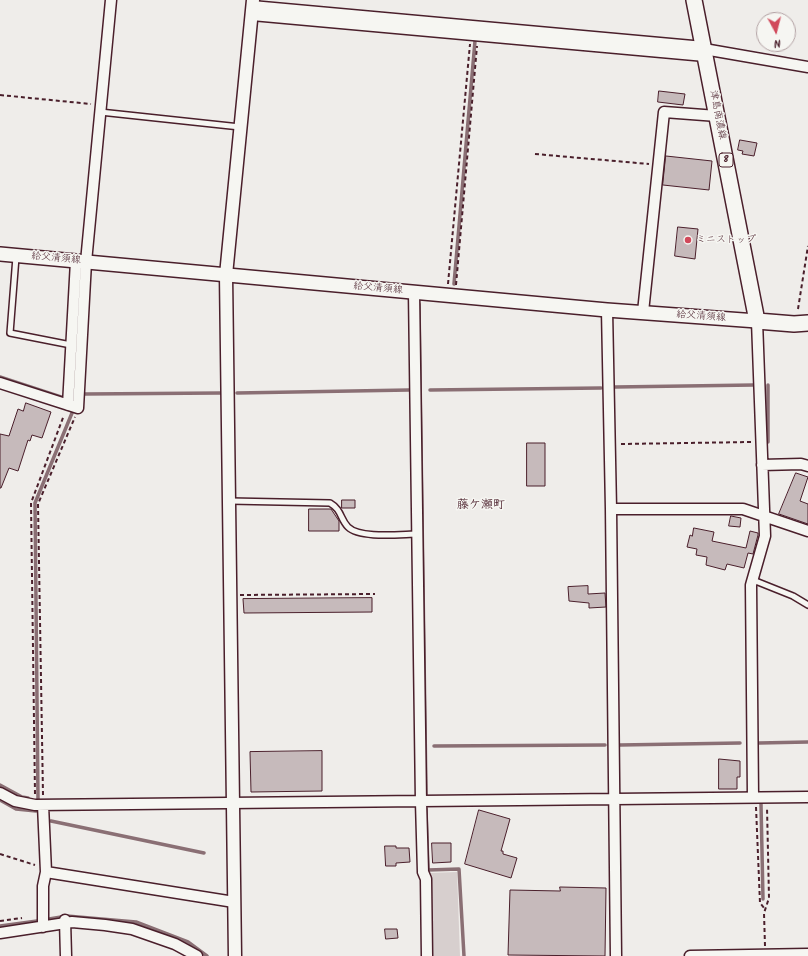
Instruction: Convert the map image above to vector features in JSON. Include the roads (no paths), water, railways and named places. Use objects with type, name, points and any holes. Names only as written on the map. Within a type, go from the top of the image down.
[{"type":"main road","name":"津島南濃線","points":[[694,0],[757,321]]},
{"type":"main road","name":"給父清須線","points":[[0,254],[606,310],[757,321]]},
{"type":"main road","points":[[757,321],[794,324],[808,323]]},
{"type":"street","points":[[68,405],[71,345],[100,112],[111,0]]},
{"type":"street","points":[[235,956],[226,275],[252,7],[471,32],[704,51]]},
{"type":"street","points":[[471,32],[704,51],[808,66]]},
{"type":"street","points":[[643,312],[664,112],[717,116]]},
{"type":"street","points":[[0,383],[78,408],[81,262]]},
{"type":"street","points":[[414,292],[421,802],[423,872],[426,879],[427,956]]},
{"type":"street","points":[[606,310],[611,509],[616,956]]},
{"type":"street","points":[[754,797],[752,593],[753,580],[765,536],[757,321]]},
{"type":"street","points":[[762,465],[801,464],[808,466]]},
{"type":"street","points":[[611,509],[743,509],[808,531]]},
{"type":"street","points":[[0,793],[16,801],[39,805],[421,802],[808,796]]},
{"type":"street","points":[[39,805],[46,870],[43,886],[43,927]]},
{"type":"street","points":[[46,870],[234,902]]},
{"type":"street","points":[[65,922],[66,956]]},
{"type":"street","points":[[0,933],[43,927],[65,922],[92,924],[132,929],[175,944],[197,956]]},
{"type":"street","points":[[690,956],[808,954]]},
{"type":"lane","points":[[100,112],[240,127]]},
{"type":"lane","points":[[16,256],[10,333],[71,345]]},
{"type":"lane","points":[[229,501],[330,502],[337,507],[348,527],[364,535],[418,534]]},
{"type":"lane","points":[[753,580],[793,596],[808,605]]},
{"type":"waterway","points":[[454,284],[475,41]]},
{"type":"waterway","points":[[419,304],[426,794]]},
{"type":"waterway","points":[[0,377],[61,397]]},
{"type":"waterway","points":[[615,387],[754,385]]},
{"type":"waterway","points":[[768,385],[768,442]]},
{"type":"waterway","points":[[430,390],[601,388]]},
{"type":"waterway","points":[[237,393],[409,390]]},
{"type":"waterway","points":[[85,394],[221,393]]},
{"type":"waterway","points":[[38,799],[35,503],[72,413]]},
{"type":"waterway","points":[[759,743],[808,742]]},
{"type":"waterway","points":[[620,745],[740,743]]},
{"type":"waterway","points":[[434,746],[605,745]]},
{"type":"waterway","points":[[0,785],[22,797],[28,798]]},
{"type":"waterway","points":[[0,800],[16,809],[36,811]]},
{"type":"waterway","points":[[761,804],[763,899]]},
{"type":"waterway","points":[[426,809],[428,870],[459,869],[464,956]]},
{"type":"waterway","points":[[51,821],[204,853]]},
{"type":"waterway","points":[[49,919],[67,916],[136,922],[188,942],[207,956]]},
{"type":"waterway","points":[[0,926],[37,921]]},
{"type":"place","name":"ミニストップ","points":[[688,240]]},
{"type":"district","name":"藤ケ瀬町","points":[[481,506]]}]
